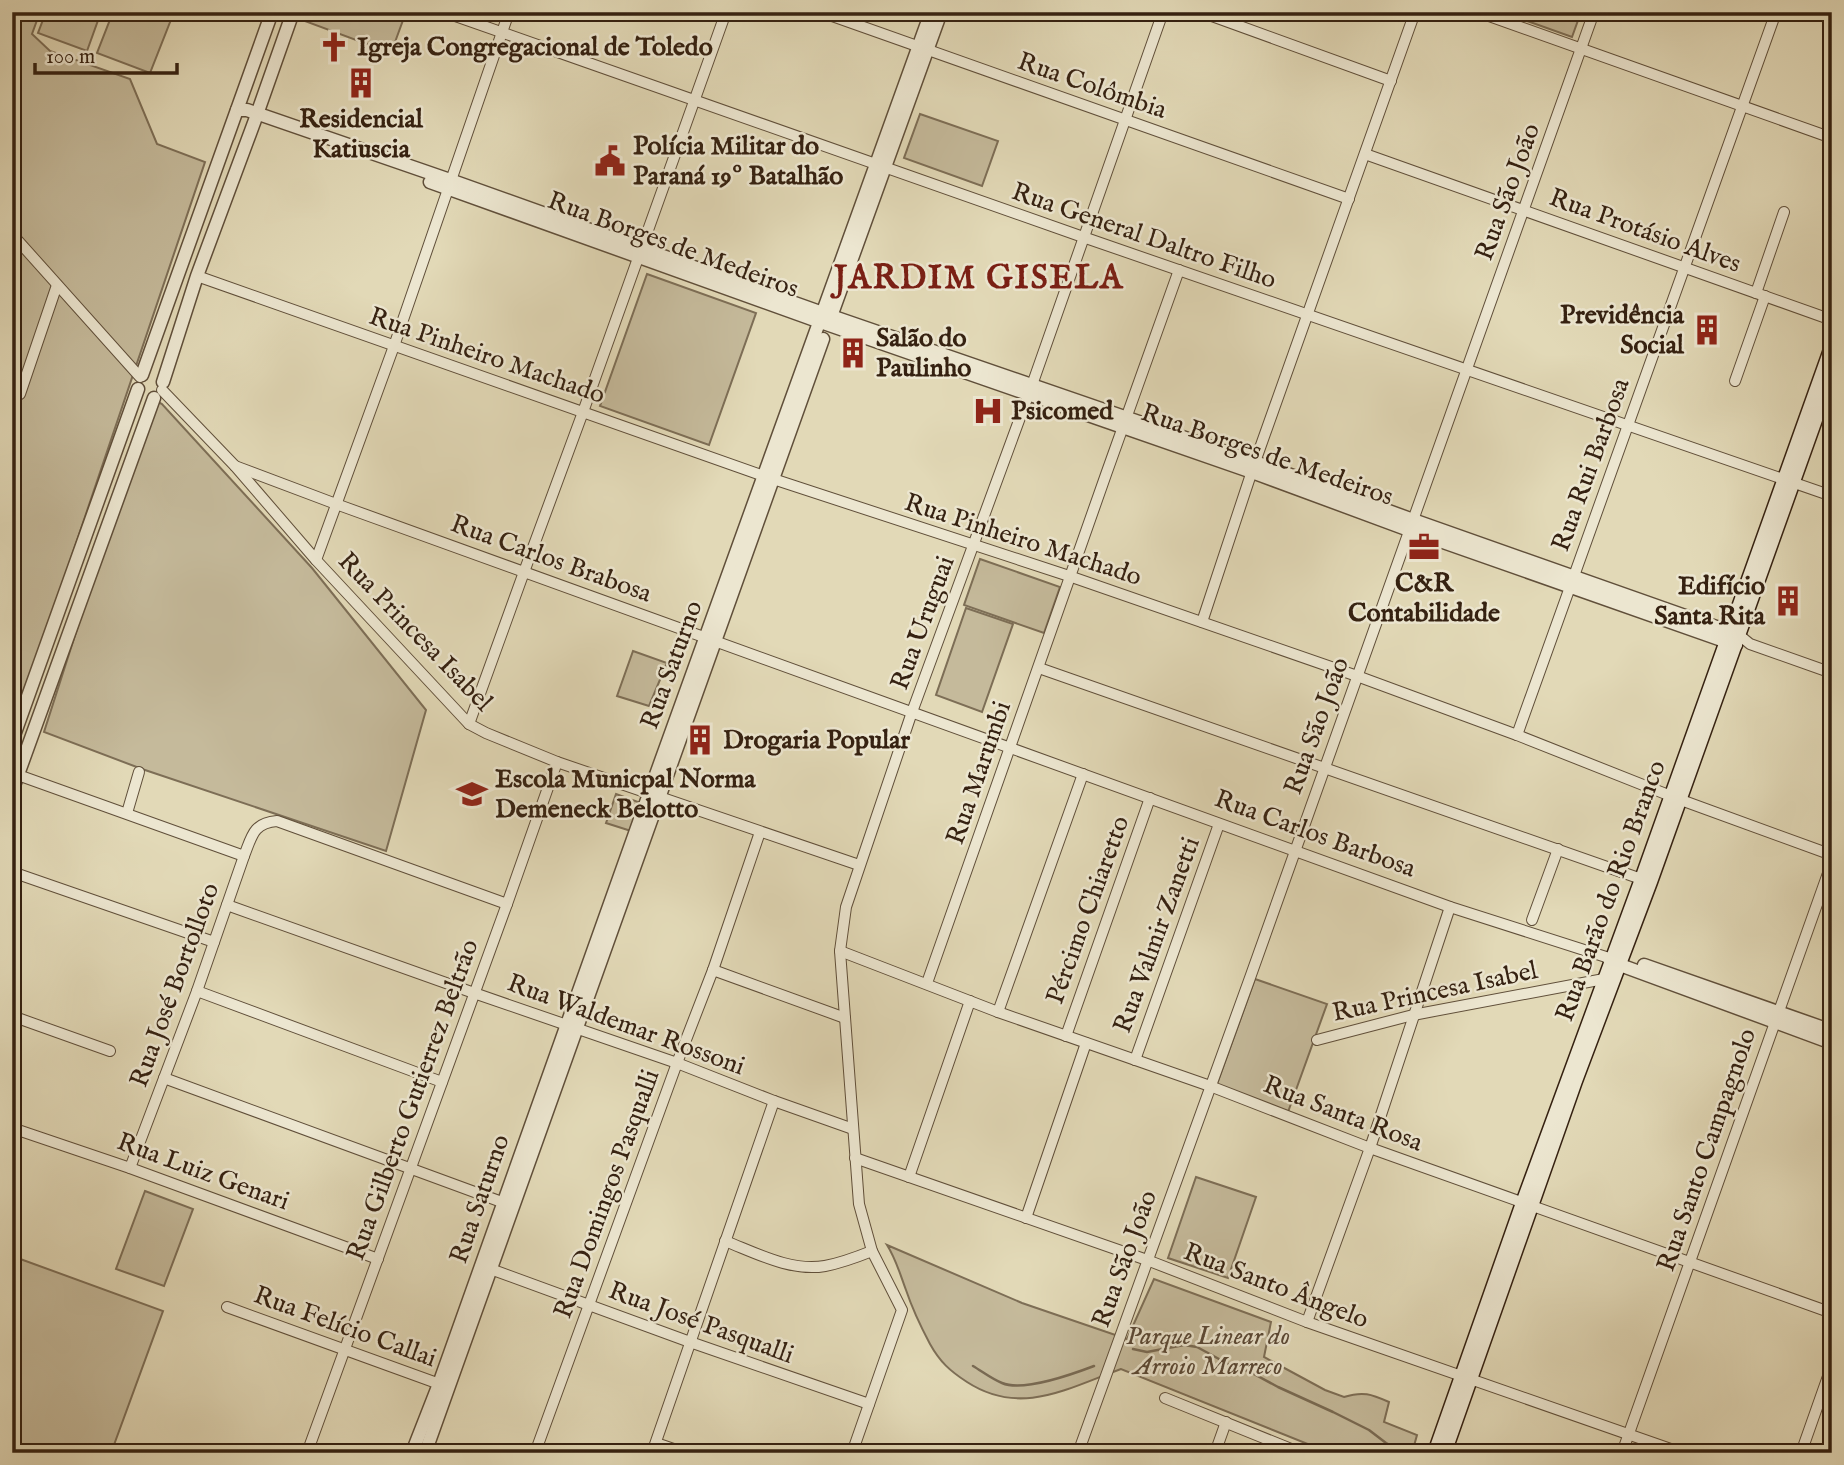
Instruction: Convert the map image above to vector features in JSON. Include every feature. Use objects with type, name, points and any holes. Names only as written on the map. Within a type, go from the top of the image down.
[{"type":"street","points":[[14,737],[272,12]]},
{"type":"street","points":[[12,791],[160,390],[197,276],[293,12]]},
{"type":"street","name":"Rua General Daltro Filho","points":[[444,12],[1832,496]]},
{"type":"street","points":[[316,559],[394,345],[509,12]]},
{"type":"street","points":[[469,724],[726,12]]},
{"type":"street","name":"Rua Colômbia","points":[[821,12],[1349,199]]},
{"type":"street","name":"Rua Saturno","points":[[923,48],[931,12]]},
{"type":"street","name":"Rua Saturno","points":[[425,1453],[444,1385],[654,795],[923,48],[941,12]]},
{"type":"street","name":"Rua Uruguai","points":[[869,1404],[902,1310],[872,1251],[859,1204],[840,951],[846,907],[912,712],[1030,390],[1163,12]]},
{"type":"street","points":[[1201,12],[1391,81]]},
{"type":"street","points":[[1202,622],[1415,12]]},
{"type":"street","points":[[1478,12],[1832,138]]},
{"type":"street","name":"Rua São João","points":[[1078,1453],[1594,12]]},
{"type":"street","name":"Rua Rui Barbosa","points":[[1517,735],[1776,12]]},
{"type":"street","name":"Rua Borges de Medeiros","points":[[237,110],[241,115],[256,117],[449,184],[1736,639]]},
{"type":"street","name":"Rua Protásio Alves","points":[[1365,154],[1832,320]]},
{"type":"street","points":[[1735,381],[1784,212]]},
{"type":"street","points":[[12,234],[140,381],[146,398],[160,390]]},
{"type":"street","name":"Rua Marumbi","points":[[927,983],[1179,270]]},
{"type":"street","name":"Rua Pinheiro Machado","points":[[197,276],[768,478],[1069,576],[1357,676],[1832,855]]},
{"type":"street","points":[[20,394],[57,285]]},
{"type":"street","name":"Rua Barão do Rio Branco","points":[[1595,1018],[1604,979],[1646,881],[1736,639],[1832,344]]},
{"type":"street","points":[[140,381],[152,373],[159,376],[160,390]]},
{"type":"street","name":"Rua Barão do Rio Branco","points":[[1788,481],[1832,374]]},
{"type":"street","name":"Rua Princesa Isabel","points":[[160,390],[235,466],[316,559],[469,724],[556,762],[859,865]]},
{"type":"street","name":"Rua Carlos Brabosa","points":[[235,466],[1011,748]]},
{"type":"street","points":[[1736,639],[1832,673]]},
{"type":"street","points":[[1039,668],[1646,881]]},
{"type":"street","name":"Rua Carlos Barbosa","points":[[1011,748],[1450,907],[1614,959],[1777,1016],[1832,1031]]},
{"type":"street","name":"Rua Gilberto Gutierrez Beltrão","points":[[307,1453],[556,762]]},
{"type":"street","points":[[127,813],[139,772]]},
{"type":"street","points":[[999,1012],[1083,774]]},
{"type":"street","points":[[18,775],[244,856]]},
{"type":"street","name":"Pércimo Chiaretto","points":[[1066,1035],[1150,799]]},
{"type":"street","name":"Rua José Bortolloto","points":[[130,1168],[244,856],[253,834],[265,822],[277,821],[507,904]]},
{"type":"street","name":"Rua Valmir Zanetti","points":[[1135,1060],[1219,824]]},
{"type":"street","name":"Rua Domingos Pasqualli","points":[[535,1453],[713,970],[760,832]]},
{"type":"street","points":[[1532,920],[1558,849]]},
{"type":"street","name":"Rua Santo Campagnolo","points":[[1622,1453],[1832,862]]},
{"type":"street","points":[[12,873],[214,942]]},
{"type":"street","name":"Rua Waldemar Rossoni","points":[[227,905],[572,1025],[852,1129]]},
{"type":"street","points":[[1307,1322],[1370,1148],[1450,907]]},
{"type":"street","name":"Rua Santa Rosa","points":[[840,951],[1086,1044],[1210,1086],[1370,1148],[1832,1313]]},
{"type":"street","name":"Rua Barão do Rio Branco","points":[[1434,1453],[1445,1437],[1614,959]]},
{"type":"street","points":[[713,970],[845,1018]]},
{"type":"street","name":"Rua Princesa Isabel","points":[[1317,1040],[1413,1015],[1604,979]]},
{"type":"street","points":[[197,990],[442,1082]]},
{"type":"street","points":[[909,1177],[970,1001]]},
{"type":"street","points":[[12,1016],[110,1051]]},
{"type":"street","name":"Rua Carlos Barbosa","points":[[1777,1016],[1832,1043]]},
{"type":"street","points":[[1026,1219],[1086,1044]]},
{"type":"street","points":[[164,1079],[508,1204]]},
{"type":"street","points":[[685,1453],[654,1448],[774,1101]]},
{"type":"street","name":"Rua Luiz Genari","points":[[12,1128],[130,1168],[378,1259]]},
{"type":"street","name":"Rua Santo Ângelo","points":[[855,1158],[1147,1259],[1307,1322],[1682,1453]]},
{"type":"street","points":[[725,1241],[774,1260],[803,1267],[840,1263],[872,1251]]},
{"type":"street","name":"Rua José Pasqualli","points":[[486,1268],[869,1404]]},
{"type":"street","name":"Rua Felício Callai","points":[[227,1307],[444,1385]]},
{"type":"street","points":[[1801,1453],[1832,1365]]},
{"type":"street","name":"Rua Saturno","points":[[412,1453],[444,1385]]},
{"type":"street","points":[[1165,1398],[1301,1453]]},
{"type":"street","points":[[852,1453],[869,1404]]},
{"type":"street","points":[[1215,1453],[1226,1422]]},
{"type":"street","name":"Rua Barão do Rio Branco","points":[[1445,1437],[1445,1453]]},
{"type":"green space","points":[[12,12],[40,12],[32,34],[50,51],[130,79],[157,144],[205,162],[43,641],[12,720]]},
{"type":"green space","points":[[46,12],[101,12],[87,51],[38,33]]},
{"type":"green space","points":[[113,12],[174,12],[150,73],[97,53]]},
{"type":"green space","points":[[305,12],[406,12],[391,53],[302,20]]},
{"type":"green space","points":[[1502,12],[1581,12],[1572,37]]},
{"type":"green space","points":[[920,114],[998,141],[982,186],[904,158]]},
{"type":"green space","points":[[647,274],[756,313],[709,445],[600,406]]},
{"type":"green space","points":[[158,402],[312,568],[426,710],[386,851],[142,769],[44,732],[95,573]]},
{"type":"green space","points":[[980,559],[1060,587],[1044,633],[964,605]]},
{"type":"green space","points":[[966,608],[1013,624],[982,712],[936,695]]},
{"type":"green space","points":[[633,651],[667,663],[649,706],[617,696]]},
{"type":"green space","points":[[616,794],[641,803],[631,831],[606,823]]},
{"type":"green space","points":[[1255,979],[1327,1004],[1288,1112],[1216,1087]]},
{"type":"green space","points":[[1196,1177],[1256,1197],[1228,1278],[1168,1258]]},
{"type":"green space","points":[[145,1191],[193,1209],[164,1286],[116,1269]]},
{"type":"green space","name":"Parque Linear do Arroio Marreco","points":[[887,1245],[1022,1303],[1127,1339],[1154,1279],[1271,1322],[1264,1357],[1325,1390],[1344,1397],[1367,1394],[1389,1402],[1384,1422],[1417,1435],[1412,1453],[1330,1453],[1121,1369],[1044,1396],[1006,1397],[987,1392],[955,1374],[934,1350]]},
{"type":"green space","points":[[12,1256],[163,1311],[111,1453],[12,1453]]},
{"type":"waterway","points":[[1133,1349],[1147,1352],[1184,1345],[1197,1347],[1369,1430],[1405,1453]]},
{"type":"waterway","points":[[973,1366],[1002,1383],[1011,1385],[1035,1384],[1094,1366]]},
{"type":"place","name":"Igreja Congregacional de Toledo","points":[[334,47]]},
{"type":"place","name":"Residencial Katiuscia","points":[[361,83]]},
{"type":"place","name":"Polícia Militar do Paraná 19º Batalhão","points":[[610,161]]},
{"type":"place","name":"Previdência Social","points":[[1707,330]]},
{"type":"place","name":"Salão do Paulinho","points":[[853,353]]},
{"type":"place","name":"Psicomed","points":[[988,411]]},
{"type":"place","name":"C&R Contabilidade","points":[[1424,547]]},
{"type":"place","name":"Edifício Santa Rita","points":[[1788,601]]},
{"type":"place","name":"Drogaria Popular","points":[[700,740]]},
{"type":"place","name":"Escola Municpal Norma Demeneck Belotto","points":[[472,794]]},
{"type":"district","name":"JARDIM GISELA","points":[[979,279]]}]
